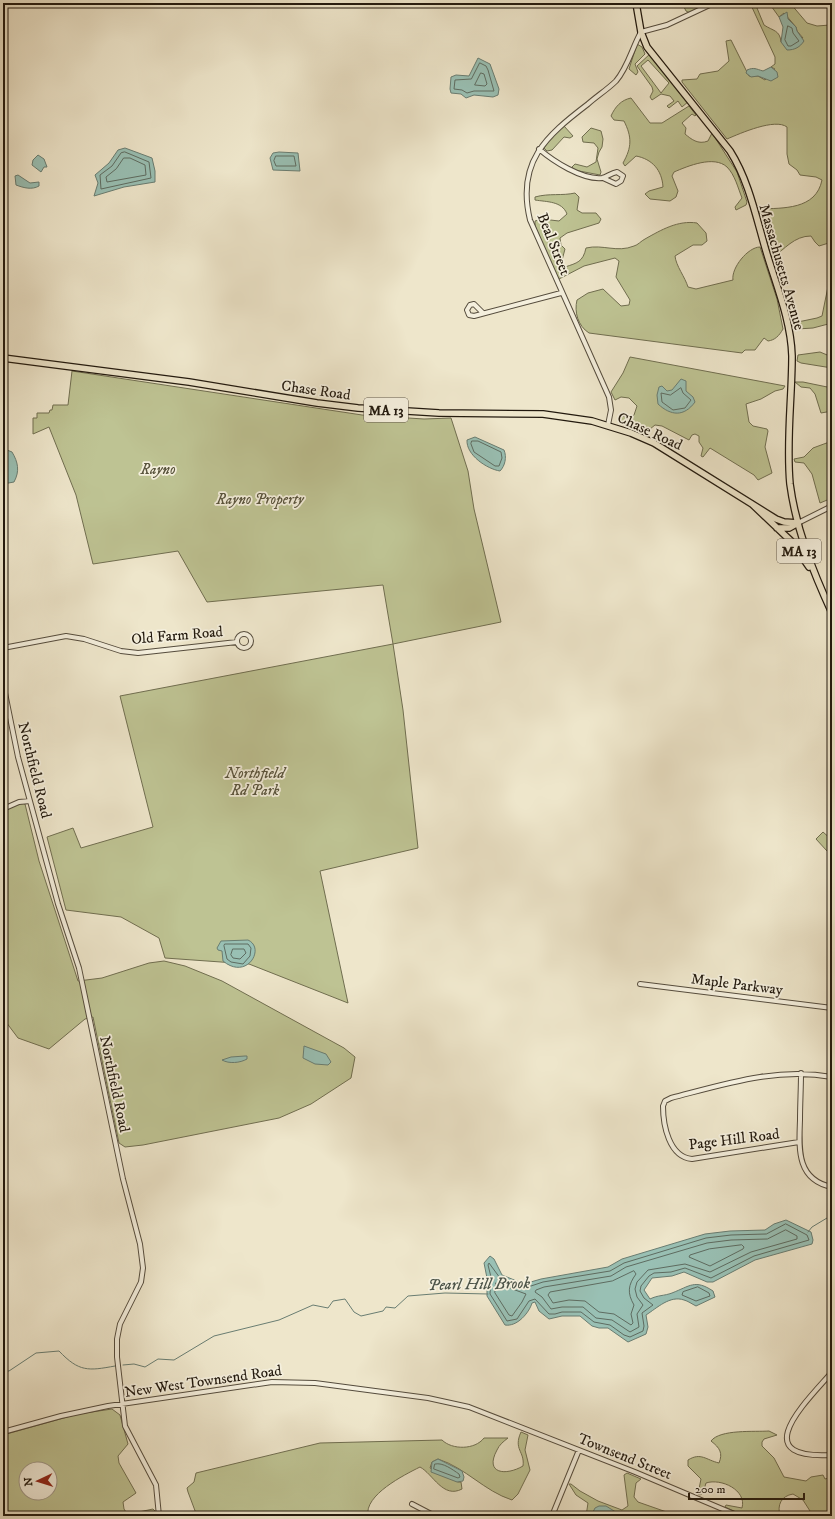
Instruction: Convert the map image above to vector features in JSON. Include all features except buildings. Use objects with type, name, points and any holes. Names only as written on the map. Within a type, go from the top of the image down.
[{"type":"main road","name":"Massachusetts Avenue","points":[[636,3],[641,32],[651,53],[730,151],[741,170],[751,199],[784,308],[791,342],[788,449],[790,484],[798,523],[816,578],[832,613]]},
{"type":"main road","name":"Chase Road","points":[[3,358],[189,382],[339,406],[439,413],[561,415],[608,425],[654,444],[782,522],[798,523]]},
{"type":"main road","name":"Chase Road","points":[[750,503],[794,545],[816,578]]},
{"type":"main road","points":[[777,528],[789,528],[798,523]]},
{"type":"street","points":[[641,32],[667,25],[714,3]]},
{"type":"street","name":"Beal Street","points":[[608,425],[611,410],[609,397],[533,229],[528,212],[526,197],[532,163],[539,149],[556,129],[617,80],[627,65],[641,32]]},
{"type":"street","points":[[539,149],[568,169],[603,178]]},
{"type":"street","points":[[483,314],[561,293]]},
{"type":"street","points":[[798,523],[832,506]]},
{"type":"street","name":"Old Farm Road","points":[[3,648],[66,636],[84,639],[130,652],[148,652],[237,642]]},
{"type":"street","name":"Northfield Road","points":[[3,683],[12,734],[58,904],[79,968],[123,1179],[138,1234],[143,1260],[140,1285],[123,1316],[117,1339],[125,1426],[156,1483],[159,1516]]},
{"type":"street","points":[[3,809],[19,802],[30,800]]},
{"type":"street","name":"Maple Parkway","points":[[640,984],[832,1008]]},
{"type":"street","points":[[832,1077],[801,1073],[799,1142],[800,1158],[805,1170],[820,1183],[832,1187]]},
{"type":"street","name":"Page Hill Road","points":[[799,1142],[692,1159],[686,1158],[678,1155],[671,1144],[663,1110],[664,1103],[671,1098],[737,1080],[801,1073]]},
{"type":"street","points":[[832,1372],[792,1419],[786,1432],[788,1443],[800,1453],[810,1456],[832,1455]]},
{"type":"street","name":"New West Townsend Road","points":[[3,1432],[81,1411],[272,1382],[294,1382],[388,1392],[454,1403],[487,1413],[546,1437]]},
{"type":"street","name":"Townsend Street","points":[[546,1437],[739,1516]]},
{"type":"street","points":[[552,1516],[579,1450]]},
{"type":"street","points":[[412,1504],[435,1516]]},
{"type":"green space","points":[[682,3],[709,3],[690,13],[686,11]]},
{"type":"green space","points":[[750,3],[757,3],[757,8],[764,25],[778,33],[781,42],[803,38],[784,13],[779,17],[769,3],[790,3],[807,23],[817,26],[830,25],[832,20],[832,242],[819,246],[811,236],[800,238],[772,258],[768,244],[768,224],[759,215],[759,209],[788,207],[806,202],[819,190],[822,180],[816,177],[800,175],[797,170],[789,164],[787,154],[787,127],[775,124],[766,125],[727,139],[682,82],[682,80],[697,79],[700,74],[718,71],[729,61],[726,41],[731,40],[749,76],[758,76],[765,80],[775,69],[771,67],[775,64],[775,57]]},
{"type":"green space","points":[[637,44],[642,47],[645,54],[635,64],[638,72],[636,75],[629,69]]},
{"type":"green space","points":[[651,53],[689,101],[682,107],[678,101],[669,108],[667,106],[674,101],[670,96],[661,94],[652,100],[650,97],[653,91],[652,87],[637,66]],"holes":[[[648,60],[669,83],[661,93],[641,66]]]},
{"type":"green space","points":[[631,98],[650,123],[662,123],[689,106],[696,115],[695,116],[692,114],[682,123],[686,128],[685,134],[698,142],[704,142],[708,141],[712,133],[737,172],[747,202],[746,205],[736,210],[735,207],[742,198],[736,182],[727,167],[715,162],[701,163],[674,172],[672,176],[678,191],[676,197],[670,201],[650,199],[645,194],[649,191],[663,187],[661,175],[655,166],[642,157],[636,156],[625,166],[623,163],[628,152],[630,137],[624,121],[614,120],[611,116],[619,104],[624,100]]},
{"type":"green space","points":[[564,126],[573,136],[570,138],[564,137],[552,150],[547,151],[544,148],[550,139]]},
{"type":"green space","points":[[591,128],[601,131],[603,139],[602,147],[597,159],[601,172],[600,175],[574,170],[572,167],[575,164],[587,167],[596,162],[598,148],[594,143],[583,142],[582,137]]},
{"type":"green space","points":[[575,193],[579,197],[577,210],[582,213],[596,213],[601,219],[599,223],[567,233],[560,238],[561,245],[565,249],[561,264],[565,267],[579,261],[585,253],[586,248],[628,248],[670,226],[690,222],[697,223],[706,233],[707,241],[702,245],[693,245],[675,256],[677,264],[688,287],[696,289],[733,280],[733,275],[741,259],[750,250],[760,247],[777,299],[783,329],[773,340],[768,341],[764,338],[755,350],[745,350],[742,353],[589,333],[582,327],[578,318],[576,309],[577,300],[588,293],[603,289],[621,306],[629,305],[630,300],[616,277],[619,261],[615,258],[584,266],[559,279],[557,278],[535,226],[535,221],[542,219],[559,221],[567,214],[558,204],[535,200],[535,197]]},
{"type":"green space","points":[[832,267],[832,323],[813,328],[797,329],[793,323],[822,316]]},
{"type":"green space","points":[[820,352],[832,357],[832,368],[797,361],[798,355]]},
{"type":"green space","points":[[630,357],[785,386],[783,389],[746,404],[749,422],[753,426],[767,429],[768,431],[765,447],[772,473],[758,480],[754,475],[710,448],[703,457],[701,456],[703,448],[699,442],[699,436],[695,434],[692,435],[689,440],[662,426],[655,425],[645,433],[618,420],[618,417],[621,416],[631,418],[634,415],[637,406],[629,398],[621,397],[615,400],[611,392],[623,373]]},
{"type":"green space","name":"Rayno","points":[[72,371],[362,415],[424,419],[451,418],[468,471],[474,509],[501,622],[393,644],[383,585],[207,602],[178,551],[93,564],[76,495],[49,427],[33,434],[33,418],[37,418],[37,413],[49,413],[50,410],[52,410],[53,405],[68,405]]},
{"type":"green space","points":[[795,382],[803,382],[832,388],[832,411],[821,413],[815,394],[810,388],[801,387]]},
{"type":"green space","points":[[832,441],[832,470],[830,477],[832,481],[832,498],[820,503],[812,474],[804,463],[795,462],[794,459],[804,457],[813,448]]},
{"type":"green space","name":"Northfield Rd Park","points":[[393,644],[403,710],[418,848],[320,871],[348,1003],[249,964],[165,958],[159,938],[121,917],[66,910],[47,837],[73,828],[81,848],[153,827],[120,696]]},
{"type":"green space","points":[[19,802],[25,804],[39,861],[78,981],[102,978],[149,963],[164,961],[185,966],[222,981],[344,1048],[355,1057],[351,1078],[311,1104],[279,1118],[143,1145],[125,1147],[119,1143],[93,1017],[85,1019],[49,1049],[18,1038],[3,1018],[3,809]]},
{"type":"green space","points":[[823,832],[832,840],[832,846],[827,851],[816,839]]},
{"type":"green space","points":[[112,1409],[120,1415],[128,1444],[118,1456],[119,1463],[136,1493],[123,1502],[124,1509],[126,1512],[134,1513],[153,1509],[156,1516],[3,1516],[3,1435],[78,1414]]},
{"type":"green space","points":[[747,1431],[769,1431],[777,1435],[764,1439],[762,1446],[774,1458],[784,1477],[806,1481],[811,1477],[823,1475],[825,1479],[832,1477],[832,1515],[808,1516],[810,1511],[803,1500],[793,1494],[785,1497],[781,1502],[779,1508],[780,1516],[745,1516],[725,1507],[726,1505],[742,1508],[743,1502],[737,1491],[732,1487],[719,1482],[706,1483],[703,1493],[700,1495],[698,1494],[701,1479],[688,1466],[688,1460],[696,1457],[704,1457],[719,1463],[721,1453],[717,1446],[711,1441],[716,1437],[730,1433]]},
{"type":"green space","points":[[521,1432],[528,1435],[525,1450],[530,1470],[518,1494],[512,1500],[493,1491],[448,1463],[438,1459],[432,1462],[430,1468],[458,1482],[461,1482],[462,1489],[449,1491],[420,1467],[395,1480],[378,1493],[368,1508],[368,1516],[197,1516],[187,1488],[194,1482],[196,1473],[320,1443],[442,1440],[452,1446],[469,1447],[480,1442],[484,1438],[508,1438],[498,1448],[493,1464],[499,1471],[510,1471],[523,1466],[518,1443]]},
{"type":"green space","points":[[627,1473],[641,1479],[636,1483],[634,1497],[638,1502],[678,1516],[586,1516],[588,1503],[576,1495],[569,1484],[598,1501],[622,1510],[628,1506],[624,1475]]},
{"type":"water","points":[[787,12],[788,19],[796,27],[804,41],[797,48],[787,50],[781,42],[783,27],[779,17]]},
{"type":"water","points":[[478,58],[490,64],[499,89],[498,95],[493,97],[474,95],[466,98],[461,94],[451,93],[451,77],[456,75],[469,76]]},
{"type":"water","points":[[771,67],[777,72],[778,77],[771,81],[758,76],[751,77],[746,73],[749,69],[763,71]]},
{"type":"water","points":[[125,148],[152,158],[155,171],[155,182],[124,187],[94,196],[98,183],[95,175],[109,163],[118,150]]},
{"type":"water","points":[[273,153],[298,153],[300,171],[273,170],[270,158]]},
{"type":"water","points":[[38,155],[44,159],[47,167],[44,167],[41,172],[32,165],[33,160]]},
{"type":"water","points":[[18,175],[30,183],[39,182],[39,186],[28,188],[16,185],[15,176]]},
{"type":"water","points":[[681,379],[686,381],[686,391],[693,397],[695,402],[691,407],[682,412],[673,413],[658,404],[657,395],[659,387],[662,386],[667,391],[672,390]]},
{"type":"water","points":[[475,437],[504,450],[505,461],[500,471],[489,467],[478,460],[470,451],[467,440]]},
{"type":"water","points":[[7,450],[12,452],[17,463],[18,470],[14,482],[3,484],[3,451]]},
{"type":"water","points":[[248,940],[253,944],[255,949],[251,961],[240,967],[232,966],[223,961],[222,951],[218,950],[217,948],[221,941]]},
{"type":"water","points":[[304,1046],[326,1054],[331,1062],[328,1065],[315,1064],[303,1058]]},
{"type":"water","points":[[247,1056],[247,1059],[238,1062],[228,1062],[222,1060],[231,1057]]},
{"type":"water","points":[[786,1220],[811,1232],[813,1240],[812,1244],[755,1260],[713,1282],[707,1282],[684,1272],[672,1276],[652,1278],[644,1290],[650,1299],[672,1293],[692,1285],[702,1285],[707,1287],[713,1291],[715,1297],[696,1306],[679,1299],[674,1299],[664,1303],[646,1315],[648,1327],[646,1334],[628,1342],[608,1328],[592,1326],[580,1316],[562,1316],[549,1319],[539,1311],[535,1302],[532,1303],[528,1311],[518,1322],[505,1325],[487,1296],[487,1278],[484,1263],[490,1256],[494,1259],[502,1275],[524,1284],[541,1279],[608,1267],[622,1259],[705,1234],[730,1231],[765,1230],[774,1224]]},
{"type":"water","points":[[438,1459],[462,1471],[464,1477],[463,1481],[457,1482],[431,1472],[432,1462]]},
{"type":"water","points":[[599,1506],[606,1506],[619,1514],[633,1516],[591,1516],[595,1508]]},
{"type":"waterway","points":[[115,7],[117,3]]},
{"type":"waterway","name":"Pearl Hill Brook","points":[[808,1232],[812,1227],[832,1215]]},
{"type":"waterway","name":"Pearl Hill Brook","points":[[123,1365],[134,1364],[145,1367],[158,1359],[174,1360],[214,1336],[279,1320],[313,1305],[328,1308],[333,1301],[345,1299],[354,1312],[361,1316],[383,1311],[386,1307],[395,1308],[408,1296],[445,1293],[488,1294]]},
{"type":"waterway","name":"Pearl Hill Brook","points":[[3,1371],[9,1371],[36,1353],[59,1351],[72,1363],[84,1368],[98,1369],[115,1366]]},
{"type":"park label","name":"Rayno Property","points":[[260,499]]}]
